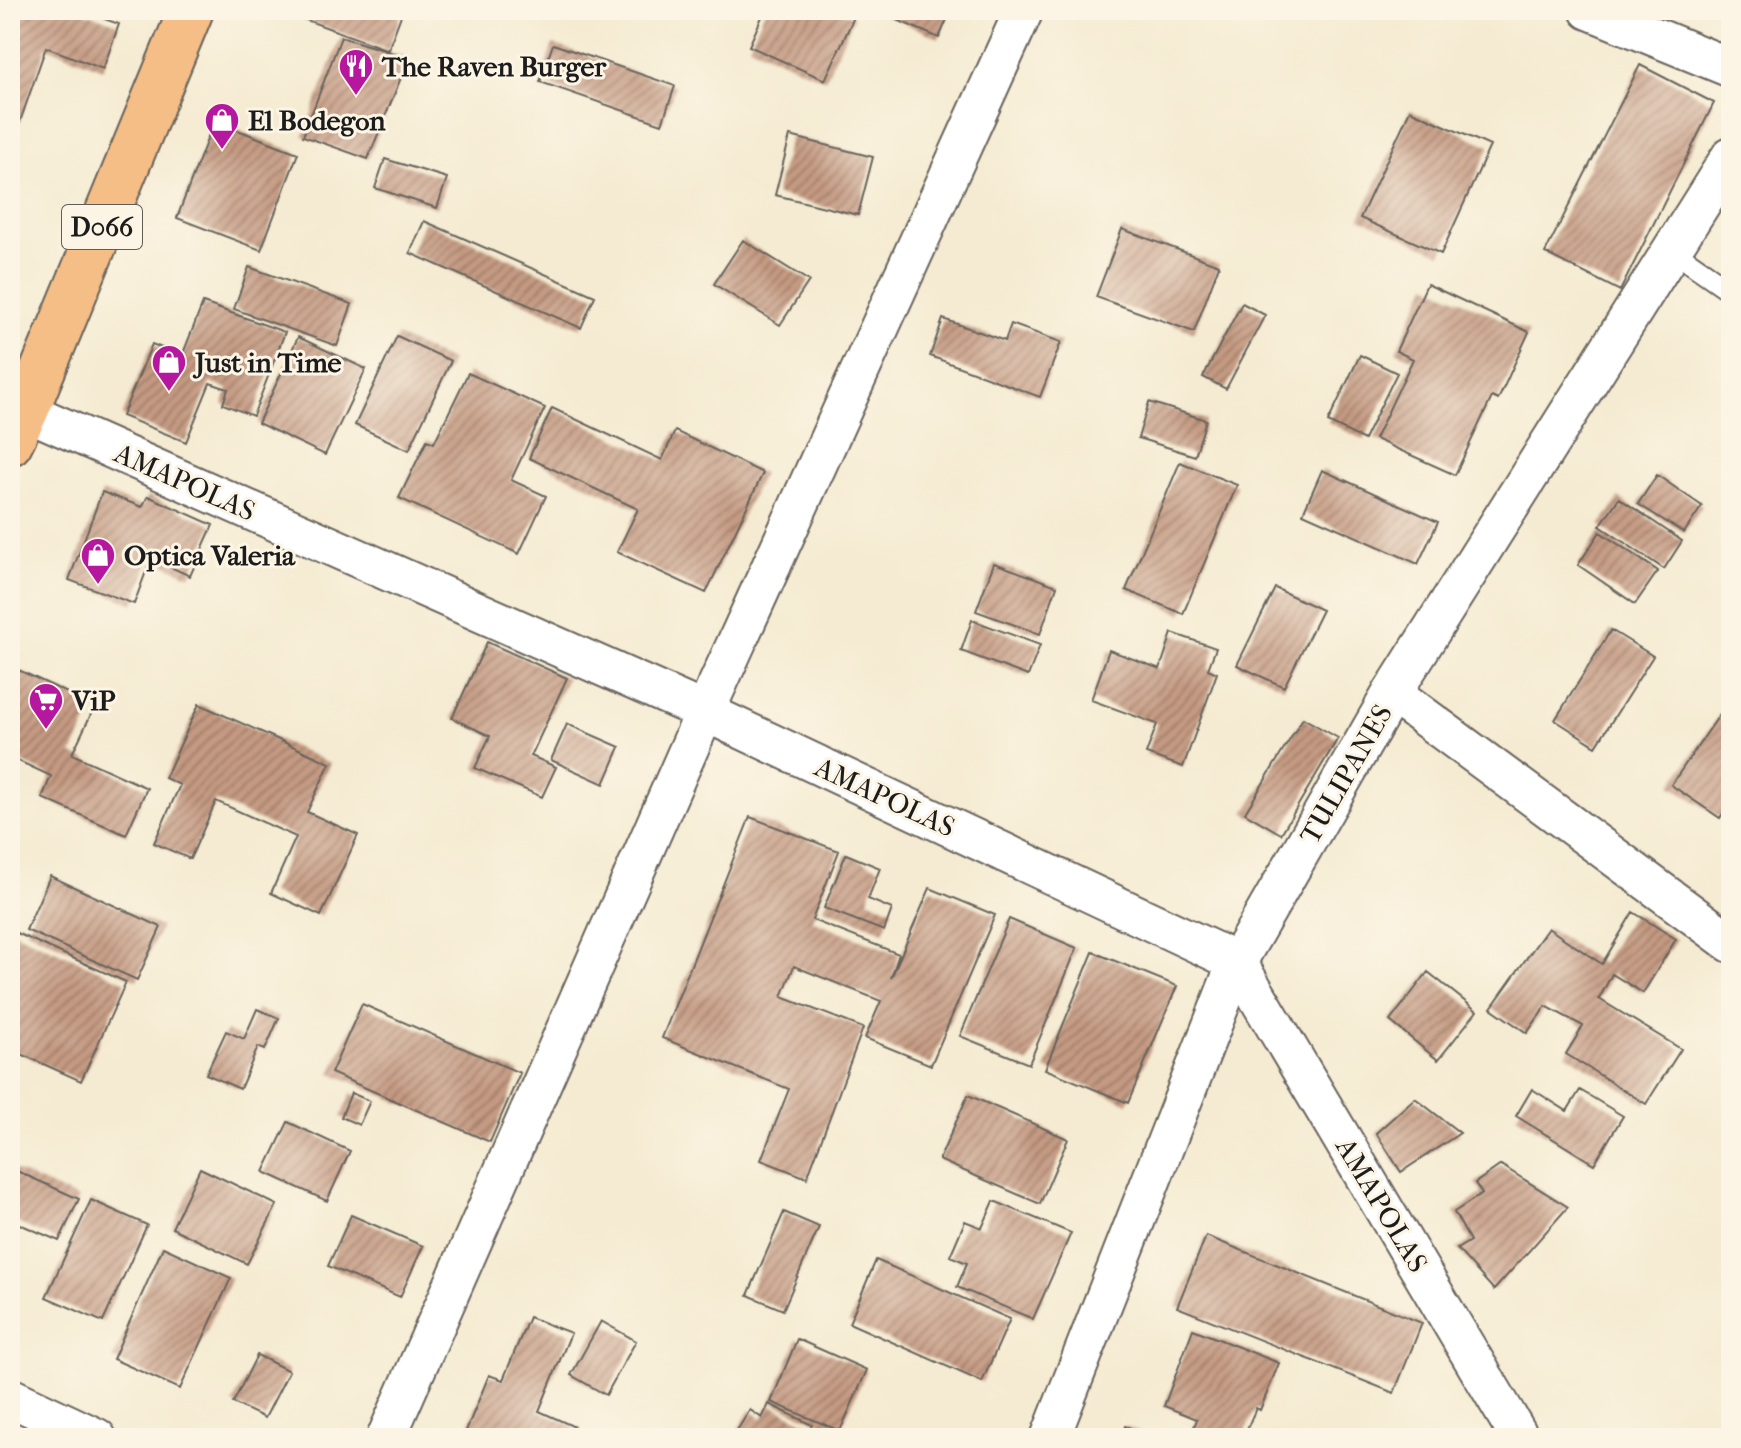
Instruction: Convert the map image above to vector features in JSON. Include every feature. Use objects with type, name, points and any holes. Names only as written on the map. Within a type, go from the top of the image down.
[{"type":"main road","name":"D066","points":[[18,427],[191,10]]},
{"type":"street","points":[[386,1438],[705,712],[1024,10]]},
{"type":"street","points":[[1589,10],[1731,68]]},
{"type":"street","name":"TULIPANES","points":[[1050,1438],[1237,962],[1392,693],[1731,156]]},
{"type":"street","name":"AMAPOLAS","points":[[18,427],[705,712],[1237,962],[1520,1438]]},
{"type":"street","points":[[1392,693],[1731,943]]},
{"type":"street","points":[[10,1397],[97,1438]]},
{"type":"lane","points":[[1672,250],[1731,291]]},
{"type":"building","points":[[10,10],[85,10],[119,24],[103,69],[46,47],[16,133],[10,131],[10,53],[16,37],[10,35]]},
{"type":"building","points":[[301,10],[403,10],[388,50],[298,17]]},
{"type":"building","points":[[765,10],[837,10],[854,17],[825,80],[749,46]]},
{"type":"building","points":[[874,10],[951,10],[939,38]]},
{"type":"building","name":"The Raven Burger","points":[[341,37],[409,58],[368,159],[303,136]]},
{"type":"building","points":[[553,44],[675,86],[662,124],[540,82]]},
{"type":"building","points":[[1640,65],[1714,103],[1620,291],[1545,253]]},
{"type":"building","points":[[1410,110],[1490,146],[1441,254],[1360,218]]},
{"type":"building","points":[[214,121],[298,153],[261,250],[177,218]]},
{"type":"building","points":[[790,136],[873,157],[858,215],[775,195]]},
{"type":"building","points":[[385,159],[447,178],[437,208],[375,188]]},
{"type":"building","points":[[424,221],[595,296],[581,328],[410,253]]},
{"type":"building","points":[[1122,229],[1219,265],[1194,332],[1096,297]]},
{"type":"building","points":[[743,240],[809,281],[780,325],[714,284]]},
{"type":"building","points":[[249,267],[352,304],[337,346],[234,309]]},
{"type":"building","points":[[1427,284],[1529,332],[1498,400],[1492,397],[1455,475],[1375,439],[1413,359],[1396,351]]},
{"type":"building","points":[[203,303],[285,332],[253,416],[223,404],[228,389],[210,383],[186,442],[122,416],[152,344],[182,356]]},
{"type":"building","points":[[1242,303],[1265,315],[1226,389],[1203,377]]},
{"type":"building","points":[[943,319],[1005,341],[1011,324],[1061,342],[1040,397],[930,356]]},
{"type":"building","points":[[397,336],[451,361],[409,450],[355,425]]},
{"type":"building","points":[[298,337],[366,369],[325,455],[258,423]]},
{"type":"building","points":[[1360,355],[1397,373],[1364,440],[1328,422]]},
{"type":"building","points":[[468,373],[545,408],[511,480],[546,496],[519,554],[399,498],[427,440],[434,443]]},
{"type":"building","points":[[1149,402],[1206,420],[1195,456],[1138,438]]},
{"type":"building","points":[[552,408],[662,460],[675,431],[763,473],[706,593],[617,552],[638,509],[529,458]]},
{"type":"building","points":[[1180,462],[1237,485],[1183,614],[1126,590]]},
{"type":"building","points":[[1322,470],[1438,522],[1418,564],[1303,513]]},
{"type":"building","points":[[1657,475],[1702,506],[1684,533],[1638,504]]},
{"type":"building","points":[[102,492],[142,507],[148,496],[213,525],[190,576],[151,558],[134,604],[69,580]]},
{"type":"building","points":[[1619,498],[1682,541],[1664,569],[1600,526]]},
{"type":"building","points":[[1600,532],[1658,571],[1635,604],[1578,565]]},
{"type":"building","points":[[994,563],[1057,586],[1040,634],[976,611]]},
{"type":"building","points":[[1275,588],[1322,610],[1284,687],[1237,665]]},
{"type":"building","points":[[972,620],[1040,645],[1028,676],[961,651]]},
{"type":"building","points":[[1611,630],[1653,656],[1596,746],[1555,720]]},
{"type":"building","points":[[1172,633],[1216,648],[1208,669],[1217,673],[1183,767],[1146,754],[1157,724],[1091,700],[1109,650],[1160,669]]},
{"type":"building","points":[[487,642],[567,678],[531,756],[556,767],[542,797],[475,768],[490,736],[452,718]]},
{"type":"building","points":[[10,666],[95,706],[72,754],[147,788],[126,835],[42,798],[51,776],[10,757]]},
{"type":"building","points":[[1731,698],[1731,801],[1720,818],[1671,785]]},
{"type":"building","points":[[199,704],[330,763],[307,812],[358,835],[321,916],[271,893],[296,837],[216,801],[190,859],[154,843],[180,785],[165,778]]},
{"type":"building","points":[[1303,718],[1338,738],[1281,834],[1245,813]]},
{"type":"building","points":[[567,724],[620,747],[604,784],[551,760]]},
{"type":"building","points":[[750,817],[839,851],[812,920],[899,954],[891,978],[930,888],[995,915],[931,1065],[865,1038],[881,1001],[794,966],[782,997],[863,1028],[807,1178],[761,1160],[789,1089],[662,1038]]},
{"type":"building","points":[[846,854],[880,868],[868,899],[892,909],[884,931],[824,908]]},
{"type":"building","points":[[50,876],[161,927],[137,980],[26,930]]},
{"type":"building","points":[[1633,912],[1676,939],[1643,993],[1612,974],[1599,999],[1681,1049],[1646,1104],[1566,1054],[1583,1026],[1546,1006],[1527,1033],[1491,1008],[1548,928],[1602,964]]},
{"type":"building","points":[[1009,919],[1077,948],[1029,1064],[960,1036]]},
{"type":"building","points":[[10,930],[126,982],[81,1081],[10,1049]]},
{"type":"building","points":[[1093,952],[1177,986],[1128,1103],[1045,1069]]},
{"type":"building","points":[[1428,972],[1477,1011],[1438,1060],[1390,1021]]},
{"type":"building","points":[[362,1004],[520,1073],[490,1142],[331,1073]]},
{"type":"building","points":[[257,1009],[279,1018],[265,1050],[258,1047],[240,1089],[206,1074],[226,1031],[244,1039]]},
{"type":"building","points":[[1532,1089],[1567,1111],[1580,1090],[1623,1116],[1594,1164],[1516,1116]]},
{"type":"building","points":[[351,1093],[370,1101],[359,1125],[341,1117]]},
{"type":"building","points":[[968,1095],[1068,1139],[1040,1204],[939,1160]]},
{"type":"building","points":[[1415,1098],[1460,1133],[1401,1172],[1376,1133]]},
{"type":"building","points":[[288,1122],[350,1151],[327,1201],[264,1172]]},
{"type":"building","points":[[1501,1165],[1568,1207],[1494,1290],[1457,1249],[1470,1241],[1454,1212],[1482,1194],[1475,1183]]},
{"type":"building","points":[[10,1168],[79,1199],[59,1241],[10,1220]]},
{"type":"building","points":[[200,1168],[277,1205],[247,1264],[172,1228]]},
{"type":"building","points":[[91,1200],[147,1225],[103,1322],[46,1297]]},
{"type":"building","points":[[994,1201],[1071,1233],[1033,1319],[957,1287],[967,1263],[950,1256],[965,1221],[982,1228]]},
{"type":"building","points":[[784,1212],[819,1227],[783,1310],[748,1295]]},
{"type":"building","points":[[351,1215],[423,1246],[400,1297],[328,1266]]},
{"type":"building","points":[[1206,1236],[1422,1323],[1394,1393],[1177,1307]]},
{"type":"building","points":[[163,1247],[231,1278],[180,1389],[113,1359]]},
{"type":"building","points":[[876,1260],[1010,1319],[982,1382],[849,1323]]},
{"type":"building","points":[[529,1317],[571,1333],[539,1411],[575,1427],[571,1438],[463,1438],[489,1375],[503,1380]]},
{"type":"building","points":[[601,1321],[636,1341],[606,1395],[571,1375]]},
{"type":"building","points":[[1193,1329],[1279,1363],[1260,1410],[1256,1408],[1243,1438],[1234,1435],[1233,1438],[1190,1438],[1197,1419],[1164,1406]]},
{"type":"building","points":[[797,1339],[867,1370],[840,1431],[771,1402]]},
{"type":"building","points":[[257,1355],[289,1371],[265,1418],[233,1403]]},
{"type":"building","points":[[769,1404],[812,1425],[805,1438],[732,1438],[750,1410],[762,1418]]},
{"type":"building","points":[[1125,1426],[1155,1438],[1120,1438]]},
{"type":"place","name":"The Raven Burger","points":[[356,97]]},
{"type":"place","name":"El Bodegon","points":[[222,151]]},
{"type":"place","name":"Just in Time","points":[[169,393]]},
{"type":"place","name":"Optica Valeria","points":[[98,586]]},
{"type":"place","name":"ViP","points":[[46,731]]}]
